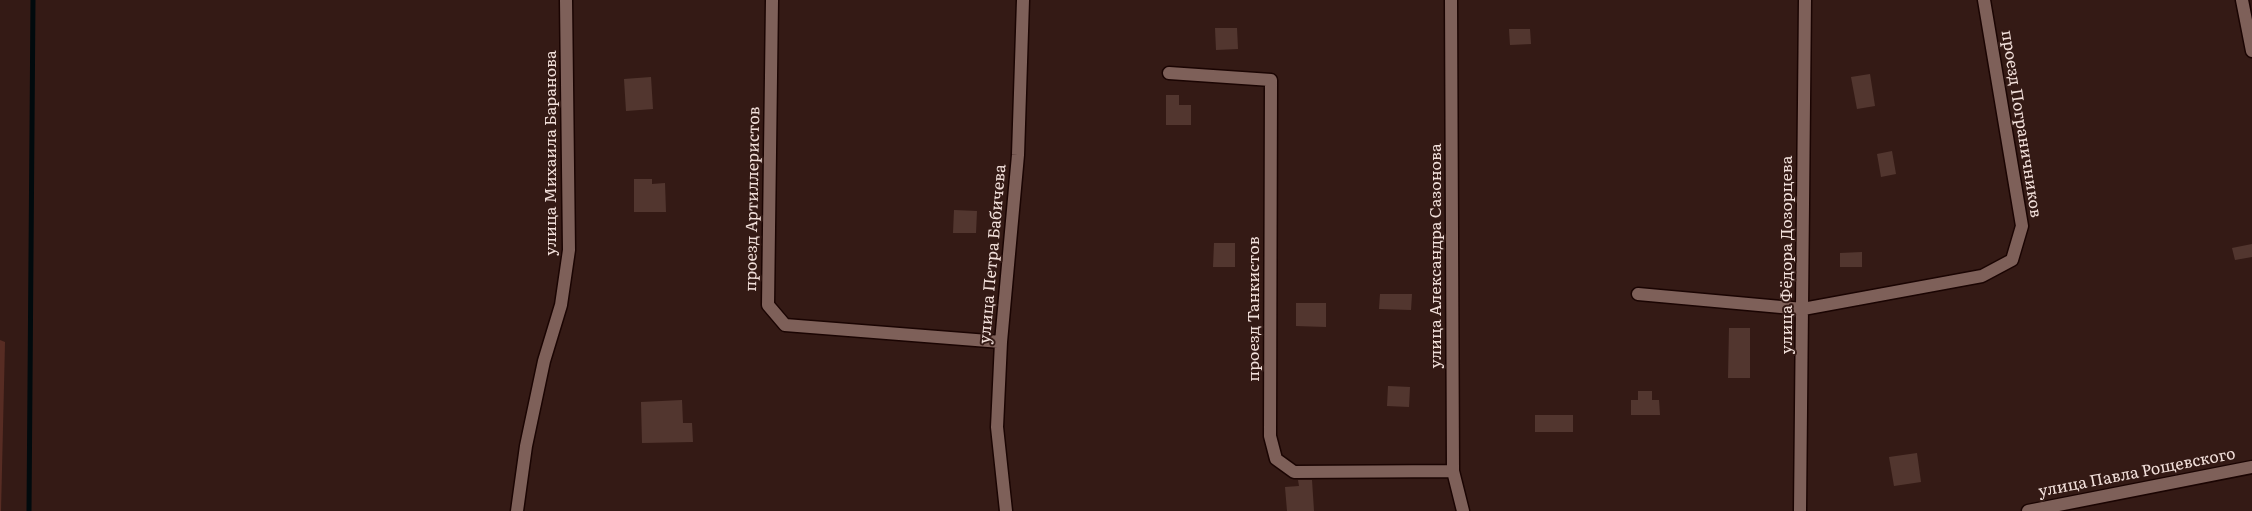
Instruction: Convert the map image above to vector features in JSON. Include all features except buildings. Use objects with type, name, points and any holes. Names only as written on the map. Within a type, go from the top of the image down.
[{"type":"street","name":"улица Михаила Баранова","points":[[517,511],[526,446],[544,361],[561,305],[569,250],[566,0]]},
{"type":"street","name":"проезд Артиллеристов","points":[[772,0],[768,305],[785,325],[1001,342]]},
{"type":"street","name":"улица Петра Бабичева","points":[[1006,511],[998,427],[1001,342],[1018,155],[1023,0]]},
{"type":"street","name":"улица Александра Сазонова","points":[[1451,0],[1453,471],[1463,511]]},
{"type":"street","name":"улица Фёдора Дозорцева","points":[[1800,511],[1805,0]]},
{"type":"street","name":"проезд Пограничников","points":[[1638,294],[1803,309],[1982,276],[2012,260],[2022,226],[1984,0]]},
{"type":"street","points":[[2242,0],[2252,51]]},
{"type":"street","name":"проезд Танкистов","points":[[1169,72],[1271,80],[1270,436],[1276,459],[1294,472],[1453,471]]},
{"type":"street","name":"улица Павла Рощевского","points":[[2028,511],[2252,467]]},
{"type":"shaded area","points":[[0,340],[5,342],[1,511],[0,511]]},
{"type":"waterway","points":[[29,511],[33,0]]}]
